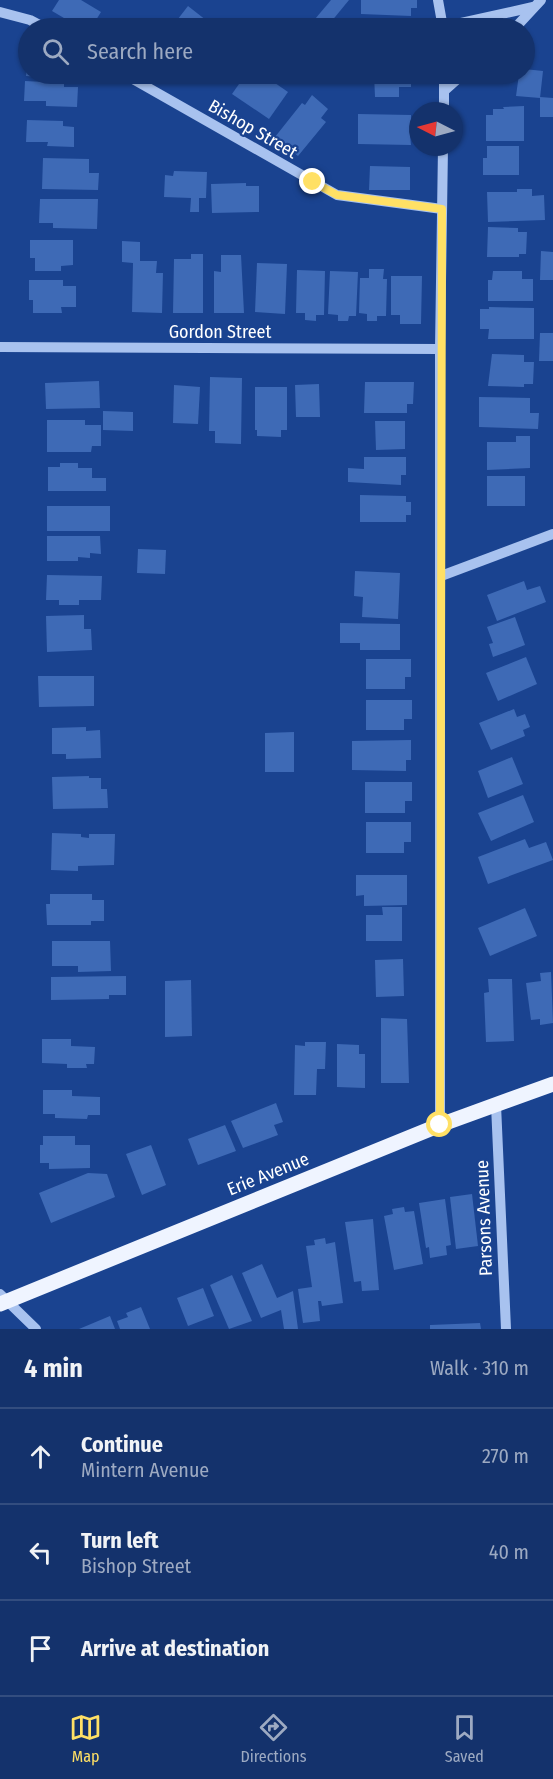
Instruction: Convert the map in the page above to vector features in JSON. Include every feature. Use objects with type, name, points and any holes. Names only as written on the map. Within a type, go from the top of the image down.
[{"type":"main road","name":"Erie Avenue","points":[[2,1300],[440,1125],[553,1084]]},
{"type":"street","points":[[438,0],[441,18]]},
{"type":"street","points":[[482,18],[537,4]]},
{"type":"street","points":[[524,18],[537,4]]},
{"type":"street","points":[[0,12],[22,18]]},
{"type":"street","name":"Bishop Street","points":[[142,84],[337,195],[442,209]]},
{"type":"street","points":[[444,84],[444,102]]},
{"type":"street","points":[[444,91],[452,84]]},
{"type":"street","points":[[440,1125],[440,349],[443,156]]},
{"type":"street","name":"Gordon Street","points":[[0,347],[440,349]]},
{"type":"street","points":[[441,576],[553,534]]},
{"type":"street","name":"Parsons Avenue","points":[[496,1105],[506,1329]]},
{"type":"street","points":[[2,1300],[36,1329]]},
{"type":"building","points":[[59,0],[81,0],[101,12],[97,18],[64,18],[52,11]]},
{"type":"building","points":[[331,0],[349,0],[334,18],[316,18]]},
{"type":"building","points":[[361,0],[417,0],[417,8],[411,8],[411,16],[361,14]]},
{"type":"building","points":[[188,6],[203,18],[179,18]]},
{"type":"building","points":[[535,70],[543,71],[540,98],[516,96],[518,84],[535,84]]},
{"type":"building","points":[[25,84],[64,84],[64,87],[78,87],[77,107],[46,106],[46,101],[24,101]]},
{"type":"building","points":[[239,84],[276,84],[288,92],[269,119],[232,94]]},
{"type":"building","points":[[374,84],[411,84],[411,87],[399,87],[399,97],[375,97]]},
{"type":"building","points":[[312,95],[328,109],[321,118],[326,122],[298,156],[275,137],[302,103],[305,105]]},
{"type":"building","points":[[540,97],[553,98],[553,117],[540,117]]},
{"type":"building","points":[[524,106],[524,141],[486,141],[486,115],[493,115],[493,109]]},
{"type":"building","points":[[358,114],[409,115],[409,145],[358,144]]},
{"type":"building","points":[[27,120],[63,121],[63,126],[74,127],[74,147],[47,146],[48,142],[26,142]]},
{"type":"building","points":[[487,146],[519,146],[519,175],[483,175],[483,158],[487,158]]},
{"type":"building","points":[[43,158],[89,159],[89,173],[99,173],[98,190],[42,189]]},
{"type":"building","points":[[370,166],[410,167],[410,190],[369,190]]},
{"type":"building","points":[[174,171],[207,172],[206,198],[199,198],[199,212],[190,212],[191,198],[164,197],[165,175],[173,176]]},
{"type":"building","points":[[246,183],[246,186],[259,186],[259,212],[212,213],[211,184]]},
{"type":"building","points":[[517,189],[532,189],[532,196],[544,195],[545,220],[488,222],[487,192],[517,192]]},
{"type":"building","points":[[40,199],[98,199],[97,229],[53,228],[53,223],[39,223]]},
{"type":"building","points":[[488,227],[518,228],[518,232],[527,232],[526,254],[519,254],[519,257],[487,257]]},
{"type":"building","points":[[30,240],[73,240],[73,265],[61,266],[61,271],[35,271],[35,258],[30,258]]},
{"type":"building","points":[[122,241],[140,242],[140,261],[157,261],[156,273],[163,273],[162,313],[132,312],[133,263],[122,262]]},
{"type":"building","points":[[541,251],[553,252],[553,280],[540,280]]},
{"type":"building","points":[[191,254],[203,254],[203,313],[173,313],[174,259],[191,259]]},
{"type":"building","points":[[221,255],[241,255],[244,313],[214,313],[214,271],[221,272]]},
{"type":"building","points":[[257,263],[287,264],[285,314],[255,312]]},
{"type":"building","points":[[369,269],[384,269],[383,279],[387,279],[386,316],[377,316],[377,321],[367,321],[367,314],[359,313],[360,278],[369,278]]},
{"type":"building","points":[[297,270],[325,271],[324,315],[316,315],[316,321],[305,320],[305,313],[296,313]]},
{"type":"building","points":[[330,271],[358,272],[356,316],[349,316],[348,321],[338,321],[338,315],[328,314]]},
{"type":"building","points":[[493,271],[522,271],[522,279],[533,279],[533,301],[488,301],[488,280],[492,280]]},
{"type":"building","points":[[391,276],[422,276],[421,324],[400,324],[400,315],[391,315]]},
{"type":"building","points":[[29,280],[63,280],[63,286],[76,286],[76,307],[61,307],[62,313],[33,313],[33,300],[29,300]]},
{"type":"building","points":[[489,307],[534,308],[534,339],[488,339],[489,329],[480,329],[480,309],[489,309]]},
{"type":"building","points":[[540,333],[553,333],[553,361],[539,361]]},
{"type":"building","points":[[492,354],[524,355],[524,362],[534,362],[533,384],[524,384],[524,387],[488,386]]},
{"type":"building","points":[[210,377],[242,378],[241,444],[215,443],[215,431],[209,431]]},
{"type":"building","points":[[99,381],[100,408],[46,409],[45,383]]},
{"type":"building","points":[[365,382],[414,382],[413,404],[407,404],[407,413],[364,413]]},
{"type":"building","points":[[319,384],[320,417],[296,417],[295,385]]},
{"type":"building","points":[[174,385],[200,387],[198,424],[173,423]]},
{"type":"building","points":[[255,387],[287,387],[287,430],[281,430],[281,437],[257,436]]},
{"type":"building","points":[[479,397],[530,398],[530,413],[539,413],[538,429],[479,427]]},
{"type":"building","points":[[103,411],[133,412],[133,431],[103,430]]},
{"type":"building","points":[[47,420],[85,420],[85,425],[101,425],[101,446],[92,446],[91,452],[47,452]]},
{"type":"building","points":[[375,421],[405,421],[405,449],[376,450]]},
{"type":"building","points":[[516,436],[530,436],[530,468],[487,470],[487,442],[516,442]]},
{"type":"building","points":[[364,457],[406,457],[406,475],[401,475],[401,485],[348,482],[348,468],[364,469]]},
{"type":"building","points":[[60,463],[78,463],[78,468],[92,468],[92,478],[106,478],[106,491],[48,491],[48,467],[60,467]]},
{"type":"building","points":[[487,476],[525,476],[525,506],[487,506]]},
{"type":"building","points":[[360,495],[406,496],[406,502],[411,502],[411,515],[406,515],[406,522],[360,522]]},
{"type":"building","points":[[47,506],[110,506],[110,531],[47,531]]},
{"type":"building","points":[[47,536],[100,536],[101,554],[90,553],[90,558],[78,557],[78,561],[47,561]]},
{"type":"building","points":[[138,549],[166,550],[165,574],[137,573]]},
{"type":"building","points":[[355,571],[400,573],[398,619],[362,617],[363,597],[354,596]]},
{"type":"building","points":[[47,575],[102,576],[101,600],[79,600],[79,605],[59,605],[59,600],[46,600]]},
{"type":"building","points":[[524,581],[527,590],[540,586],[546,602],[497,621],[487,595]]},
{"type":"building","points":[[84,615],[84,629],[91,629],[92,650],[47,652],[46,616]]},
{"type":"building","points":[[515,617],[525,645],[493,657],[489,644],[493,643],[487,627]]},
{"type":"building","points":[[340,623],[400,624],[400,650],[360,650],[360,643],[340,643]]},
{"type":"building","points":[[526,657],[537,684],[498,701],[486,673]]},
{"type":"building","points":[[366,659],[411,659],[411,677],[405,677],[405,689],[366,689]]},
{"type":"building","points":[[38,676],[94,676],[94,706],[39,707]]},
{"type":"building","points":[[366,700],[412,700],[412,719],[404,719],[404,730],[366,730]]},
{"type":"building","points":[[514,709],[517,717],[525,714],[530,727],[523,730],[525,736],[491,750],[479,723]]},
{"type":"building","points":[[86,727],[86,731],[100,730],[101,758],[66,759],[66,754],[52,754],[52,728]]},
{"type":"building","points":[[294,732],[294,772],[265,772],[265,733]]},
{"type":"building","points":[[411,740],[411,760],[406,760],[406,771],[352,770],[352,741]]},
{"type":"building","points":[[512,757],[523,784],[488,798],[478,771]]},
{"type":"building","points":[[89,776],[89,778],[101,778],[101,789],[107,789],[108,808],[53,809],[52,777]]},
{"type":"building","points":[[365,782],[412,782],[412,801],[405,801],[405,813],[365,813]]},
{"type":"building","points":[[523,795],[534,822],[491,841],[478,813]]},
{"type":"building","points":[[366,822],[411,822],[411,842],[404,842],[404,853],[366,853]]},
{"type":"building","points":[[52,833],[81,834],[81,837],[89,838],[89,834],[115,834],[114,865],[78,866],[78,871],[51,870]]},
{"type":"building","points":[[525,839],[529,848],[546,842],[553,860],[488,884],[478,857]]},
{"type":"building","points":[[356,875],[407,875],[407,905],[364,906],[364,895],[356,896]]},
{"type":"building","points":[[50,894],[92,894],[92,900],[104,900],[104,921],[91,921],[91,925],[47,925],[46,904],[50,904]]},
{"type":"building","points":[[382,907],[402,907],[402,941],[366,941],[366,915],[383,915]]},
{"type":"building","points":[[525,908],[537,936],[490,956],[478,928]]},
{"type":"building","points":[[52,941],[110,941],[111,971],[78,972],[78,966],[52,966]]},
{"type":"building","points":[[403,959],[404,996],[376,997],[375,960]]},
{"type":"building","points":[[551,972],[553,1023],[540,1025],[540,1019],[531,1020],[526,983],[541,981],[540,973]]},
{"type":"building","points":[[126,976],[126,995],[109,995],[109,999],[51,1000],[51,977]]},
{"type":"building","points":[[488,979],[512,979],[514,1041],[486,1042],[484,993],[489,992]]},
{"type":"building","points":[[191,980],[192,1036],[165,1037],[165,981]]},
{"type":"building","points":[[381,1018],[407,1019],[409,1083],[381,1083]]},
{"type":"building","points":[[42,1039],[71,1039],[71,1046],[95,1047],[94,1064],[86,1064],[87,1068],[67,1068],[67,1064],[42,1063]]},
{"type":"building","points":[[305,1042],[326,1042],[325,1069],[317,1069],[316,1095],[294,1095],[295,1045],[305,1046]]},
{"type":"building","points":[[337,1044],[359,1045],[359,1054],[365,1054],[365,1088],[337,1087]]},
{"type":"building","points":[[43,1090],[72,1090],[72,1096],[100,1097],[100,1115],[88,1115],[87,1119],[55,1118],[55,1114],[43,1114]]},
{"type":"building","points":[[276,1103],[283,1122],[274,1125],[278,1135],[243,1148],[231,1121]]},
{"type":"building","points":[[225,1125],[236,1151],[198,1165],[188,1139]]},
{"type":"building","points":[[43,1136],[75,1136],[75,1145],[90,1145],[90,1168],[49,1169],[49,1163],[40,1163],[40,1145],[43,1145]]},
{"type":"building","points":[[151,1145],[166,1185],[142,1195],[126,1154]]},
{"type":"building","points":[[88,1173],[107,1174],[115,1197],[51,1223],[39,1193]]},
{"type":"building","points":[[472,1194],[478,1246],[456,1249],[450,1197]]},
{"type":"building","points":[[445,1199],[451,1245],[446,1246],[447,1255],[430,1258],[429,1247],[426,1248],[419,1203]]},
{"type":"building","points":[[404,1207],[405,1212],[414,1211],[423,1264],[394,1270],[384,1216],[393,1214],[392,1209]]},
{"type":"building","points":[[373,1219],[379,1290],[362,1291],[361,1281],[354,1282],[345,1222]]},
{"type":"building","points":[[325,1238],[326,1244],[335,1242],[343,1303],[322,1306],[321,1301],[318,1301],[320,1321],[303,1323],[298,1289],[312,1287],[306,1246],[315,1245],[314,1240]]},
{"type":"building","points":[[262,1264],[277,1298],[293,1291],[298,1329],[284,1329],[281,1310],[261,1318],[242,1273]]},
{"type":"building","points":[[232,1275],[252,1321],[229,1329],[210,1285]]},
{"type":"building","points":[[203,1288],[214,1316],[188,1326],[177,1298]]},
{"type":"building","points":[[141,1307],[150,1329],[120,1329],[117,1321],[128,1317],[126,1313]]},
{"type":"building","points":[[110,1316],[115,1329],[79,1329]]},
{"type":"building","points":[[480,1323],[481,1329],[430,1329],[430,1325]]},
{"type":"route","points":[[313,182],[337,195],[442,209],[440,1125]]}]
